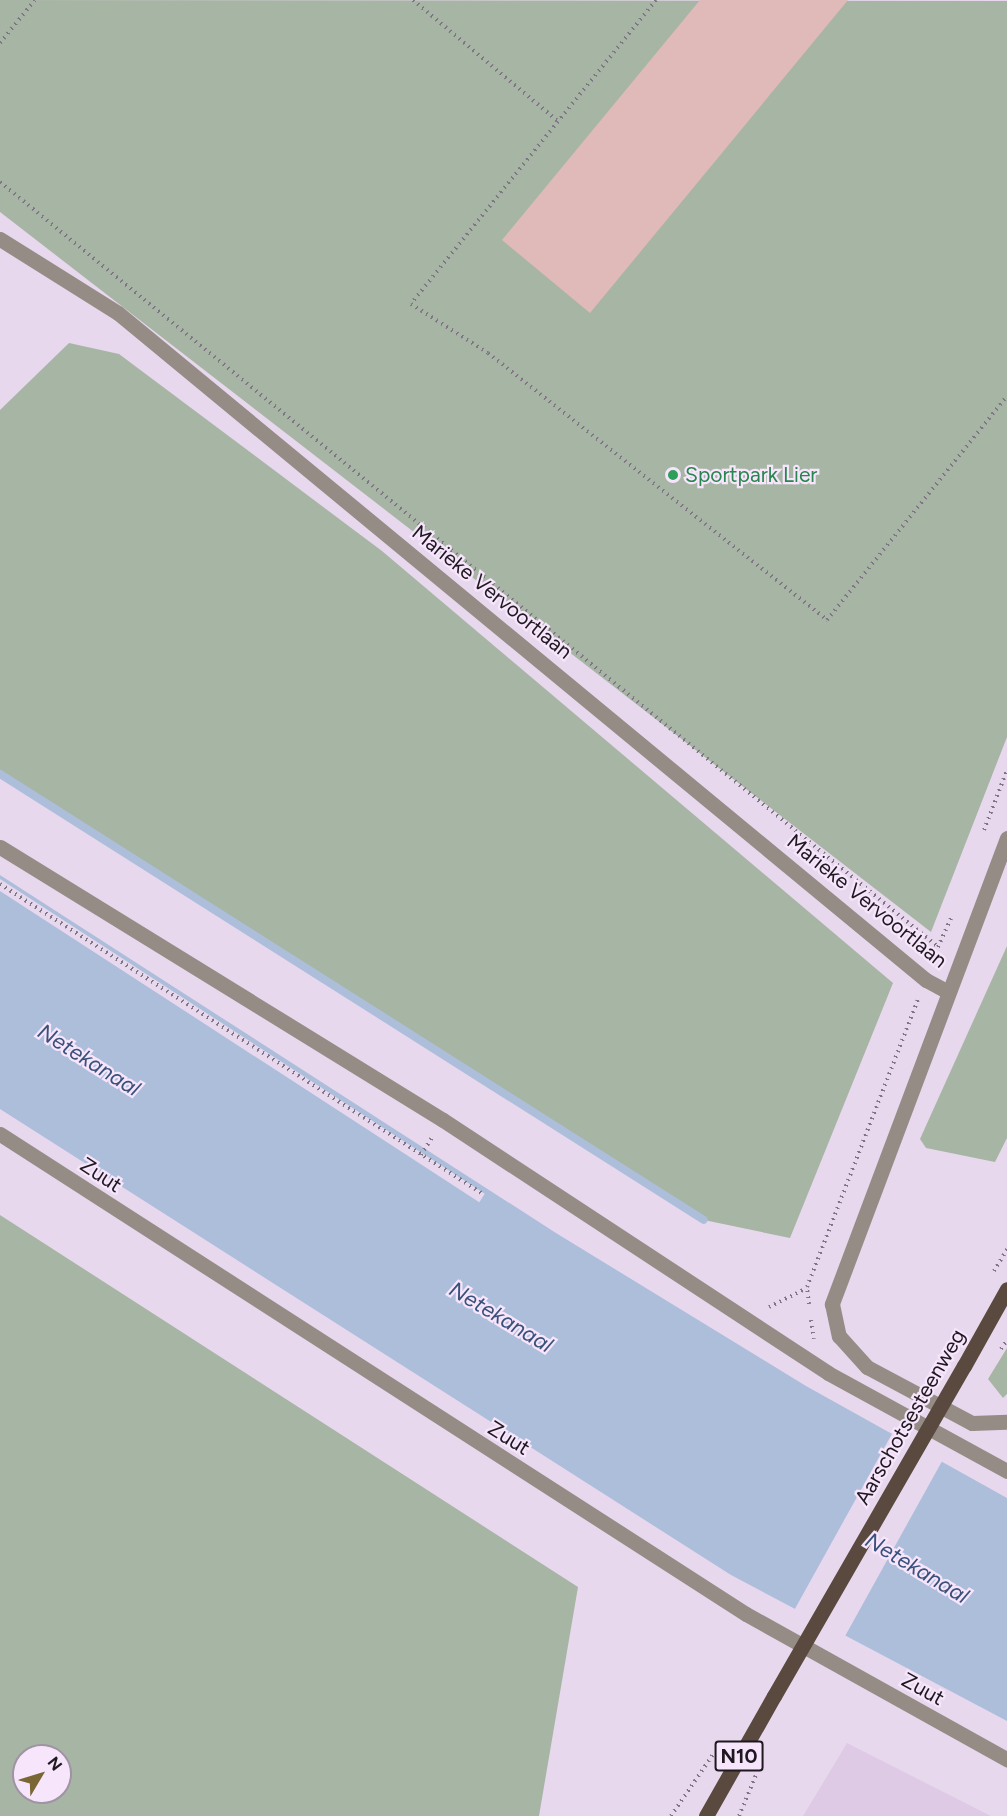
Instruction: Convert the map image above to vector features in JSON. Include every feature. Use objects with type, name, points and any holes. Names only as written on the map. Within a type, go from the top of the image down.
[{"type":"main road","name":"Aarschotsesteenweg","points":[[706,1816],[1007,1289]]},
{"type":"street","name":"Marieke Vervoortlaan","points":[[0,239],[118,313],[926,980],[947,991]]},
{"type":"street","name":"Marieke Vervoortlaan","points":[[1007,838],[947,991],[832,1304],[839,1336],[867,1367],[972,1424],[1007,1422]]},
{"type":"street","points":[[0,847],[443,1120],[828,1373],[1007,1471]]},
{"type":"street","name":"Zuut","points":[[0,1134],[746,1614],[1007,1759]]},
{"type":"path","points":[[0,43],[35,0]]},
{"type":"path","points":[[413,0],[559,122]]},
{"type":"path","points":[[657,0],[411,304],[488,353],[827,620],[1007,396]]},
{"type":"path","points":[[0,184],[936,945]]},
{"type":"path","points":[[0,884],[483,1194]]},
{"type":"path","points":[[731,1310],[769,1307],[807,1287]]},
{"type":"path","points":[[671,1816],[716,1749]]},
{"type":"path","points":[[739,1816],[762,1766]]},
{"type":"shaded area","points":[[847,1743],[991,1816],[803,1816]]},
{"type":"green space","name":"Sportpark Lier","points":[[0,0],[1007,1],[1007,737],[931,932],[0,212]]},
{"type":"green space","points":[[69,343],[119,354],[382,551],[893,983],[790,1238],[704,1220],[0,774],[0,410]]},
{"type":"green space","points":[[1007,946],[1007,1138],[995,1162],[926,1148],[920,1139]]},
{"type":"green space","points":[[0,1215],[578,1587],[539,1816],[0,1816]]},
{"type":"green space","points":[[1007,1348],[1007,1394],[1003,1398],[988,1379]]},
{"type":"water","name":"Netekanaal","points":[[0,875],[556,1233],[806,1386],[1007,1498],[1007,1721],[731,1575],[0,1109]]},
{"type":"pier","points":[[0,879],[485,1194],[479,1202],[0,891]]},
{"type":"pier","points":[[893,1432],[943,1460],[842,1641],[793,1613]]},
{"type":"building","points":[[700,0],[848,0],[590,313],[502,240]]},
{"type":"waterway","points":[[0,774],[704,1220]]},
{"type":"place","name":"Sportpark Lier","points":[[673,475]]}]
